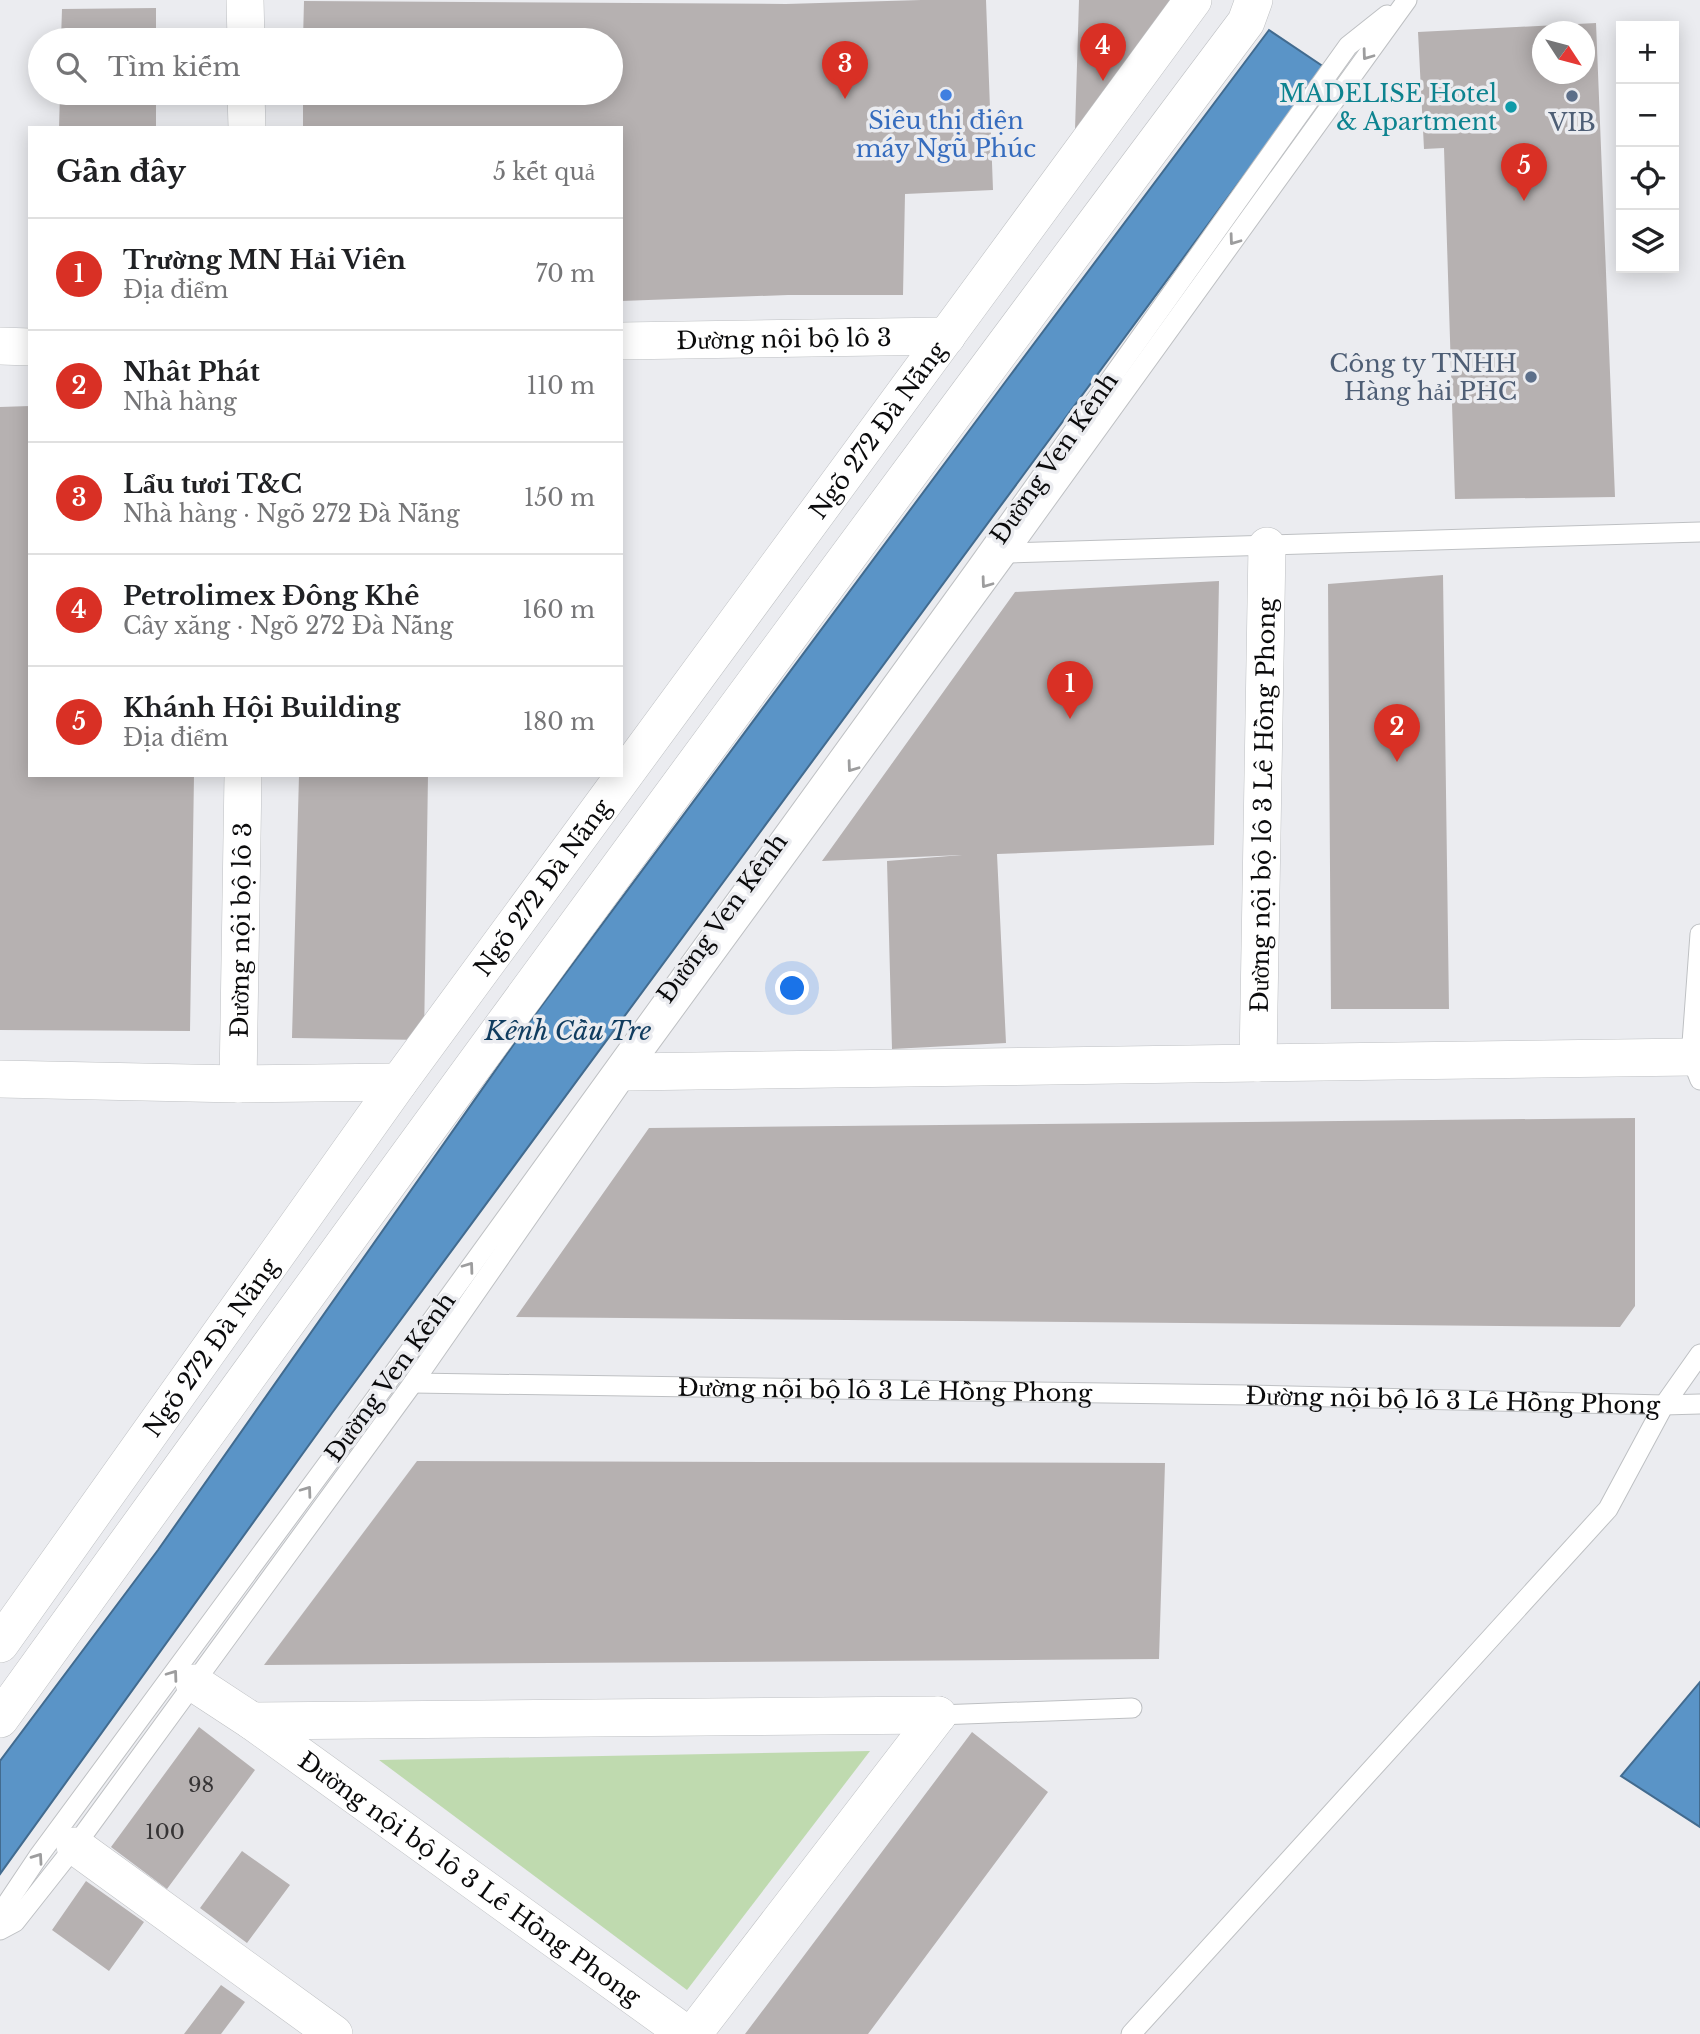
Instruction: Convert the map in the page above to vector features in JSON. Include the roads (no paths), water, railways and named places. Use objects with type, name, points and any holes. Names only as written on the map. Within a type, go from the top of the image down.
[{"type":"street","points":[[245,0],[246,28]]},
{"type":"street","name":"Ngõ 272 Đà Nẵng","points":[[0,1644],[399,1082],[1193,0]]},
{"type":"street","points":[[0,1719],[660,809],[1246,22],[1254,0]]},
{"type":"street","points":[[246,105],[247,126]]},
{"type":"street","name":"Đường nội bộ lô 3","points":[[623,341],[947,336]]},
{"type":"street","points":[[0,346],[28,346]]},
{"type":"street","name":"Đường nội bộ lô 3 Lê Hồng Phong","points":[[1258,1063],[1267,545]]},
{"type":"street","name":"Đường nội bộ lô 3","points":[[238,1084],[243,777]]},
{"type":"street","points":[[629,1072],[1258,1063],[1695,1068]]},
{"type":"street","points":[[0,1079],[238,1084],[399,1082]]},
{"type":"street","name":"Đường nội bộ lô 3 Lê Hồng Phong","points":[[194,1683],[253,1721],[686,2034]]},
{"type":"street","points":[[693,2034],[938,1715]]},
{"type":"street","name":"Đường nội bộ lô 3 Lê Hồng Phong","points":[[253,1721],[938,1715]]},
{"type":"street","points":[[75,1846],[334,2034]]},
{"type":"lane","name":"Đường Ven Kênh","points":[[5,1922],[75,1846],[413,1383],[629,1072],[1008,554],[1406,0]]},
{"type":"lane","name":"Đường Ven Kênh","points":[[5,1922],[38,1857],[353,1429],[968,579],[1348,46],[1406,0]]},
{"type":"lane","points":[[1008,554],[1700,532]]},
{"type":"lane","points":[[1695,1068],[1700,934]]},
{"type":"lane","points":[[1664,1405],[1700,1354]]},
{"type":"lane","name":"Đường nội bộ lô 3 Lê Hồng Phong","points":[[413,1383],[1249,1395],[1664,1405],[1608,1509],[1131,2034]]},
{"type":"lane","points":[[1664,1405],[1700,1404]]},
{"type":"lane","points":[[938,1715],[1132,1708]]},
{"type":"water","name":"Kênh Cầu Tre","points":[[1269,30],[1324,67],[332,1413],[0,1874],[0,1761],[158,1550],[528,1024]]},
{"type":"water","points":[[1700,1682],[1700,1827],[1621,1776]]},
{"type":"place","name":"Petrolimex Đông Khê","points":[[1103,81]]},
{"type":"place","name":"Siêu thị điện máy Ngũ Phúc","points":[[946,95]]},
{"type":"place","name":"VIB","points":[[1572,96]]},
{"type":"place","name":"Lẩu tươi T&C","points":[[845,99]]},
{"type":"place","name":"MADELISE Hotel & Apartment","points":[[1511,107]]},
{"type":"place","name":"Khánh Hội Building","points":[[1524,201]]},
{"type":"place","name":"Công ty TNHH Hàng hải PHC","points":[[1531,377]]},
{"type":"place","name":"Trường MN Hải Viên","points":[[1070,719]]},
{"type":"place","name":"Nhât Phát","points":[[1397,762]]}]
